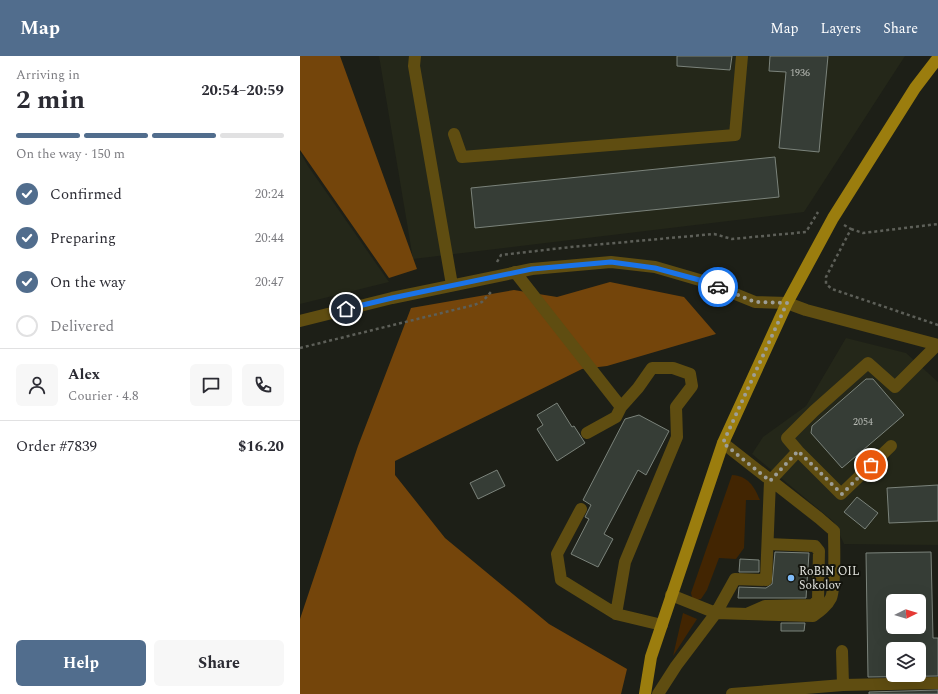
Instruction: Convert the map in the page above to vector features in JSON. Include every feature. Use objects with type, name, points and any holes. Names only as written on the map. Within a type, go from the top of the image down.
[{"type":"main road","points":[[645,694],[651,657],[723,443],[787,303],[833,218],[915,88],[938,58]]},
{"type":"street","points":[[415,56],[414,66],[452,285]]},
{"type":"street","points":[[454,134],[462,157],[735,135],[742,56]]},
{"type":"street","points":[[300,321],[392,298],[515,272],[532,269],[611,262],[662,269],[703,281],[755,302],[787,303],[806,310],[937,345]]},
{"type":"street","points":[[515,272],[621,407]]},
{"type":"street","points":[[891,446],[842,494],[798,451],[787,438],[814,411],[868,363],[895,387],[937,345]]},
{"type":"street","points":[[587,432],[616,416],[621,407],[638,388],[652,368],[673,368],[690,374],[692,386],[676,407],[677,437],[625,562],[616,614]]},
{"type":"street","points":[[671,595],[716,613],[813,616],[823,608],[831,597],[834,568],[834,531],[723,443]]},
{"type":"street","points":[[658,694],[676,666],[716,613],[735,579],[766,580],[770,481],[798,451]]},
{"type":"street","points":[[582,509],[557,554],[561,580],[616,614],[662,625]]},
{"type":"street","points":[[746,614],[765,606],[813,605],[818,600],[819,551],[815,546],[768,544]]},
{"type":"street","points":[[842,651],[843,685]]},
{"type":"street","points":[[732,694],[843,685],[938,683]]},
{"type":"path","points":[[851,229],[863,233],[938,224]]},
{"type":"shaded area","points":[[300,56],[340,56],[417,269],[389,278],[300,150]]},
{"type":"shaded area","points":[[379,56],[905,56],[804,212],[413,259]]},
{"type":"shaded area","points":[[300,152],[308,166],[389,282],[300,304]]},
{"type":"shaded area","points":[[610,282],[684,297],[716,334],[607,366],[582,369],[395,461],[395,475],[445,538],[549,624],[627,669],[621,694],[300,694],[300,619],[358,446],[411,308],[514,290],[557,297]]},
{"type":"shaded area","points":[[846,338],[906,353],[938,382],[938,545],[844,544],[834,522],[752,454],[763,437],[806,406]]},
{"type":"shaded area","points":[[732,475],[742,477],[750,483],[760,500],[746,500],[744,548],[736,559],[719,558],[707,590],[701,599],[696,600],[692,597],[691,593]]},
{"type":"shaded area","points":[[683,613],[697,619],[673,656]]},
{"type":"building","points":[[677,56],[732,56],[730,70],[677,66]]},
{"type":"building","points":[[770,56],[828,56],[819,152],[779,148],[786,72],[769,71]]},
{"type":"building","points":[[775,157],[779,197],[475,228],[471,188]]},
{"type":"building","points":[[866,379],[873,379],[904,415],[842,468],[811,433],[812,426]]},
{"type":"building","points":[[557,403],[572,427],[574,426],[585,443],[557,461],[537,429],[543,425],[537,415]]},
{"type":"building","points":[[639,415],[669,431],[646,475],[638,470],[604,534],[613,539],[598,567],[571,554],[589,519],[585,517],[591,505],[583,500],[625,419]]},
{"type":"building","points":[[497,470],[505,486],[478,499],[470,483]]},
{"type":"building","points":[[938,485],[938,521],[889,523],[887,488]]},
{"type":"building","points":[[857,497],[878,513],[865,529],[844,512]]},
{"type":"building","points":[[775,552],[809,553],[806,598],[738,598],[739,587],[766,588],[772,584]]},
{"type":"building","points":[[931,552],[933,638],[938,638],[938,676],[926,676],[926,642],[886,642],[886,677],[868,677],[866,553]]},
{"type":"building","points":[[740,559],[759,560],[759,572],[739,572]]},
{"type":"building","points":[[781,623],[805,623],[804,631],[781,631]]},
{"type":"building","points":[[938,690],[938,694],[869,694],[869,692]]},
{"type":"way so far","points":[[718,287],[755,302],[787,303],[723,443],[770,481],[798,451],[804,459],[842,494],[871,465]]},
{"type":"place","name":"RoBiN OIL Sokolov","points":[[791,578]]},
{"type":"route","points":[[346,309],[532,269],[611,262],[655,268],[703,281],[718,287]]}]
